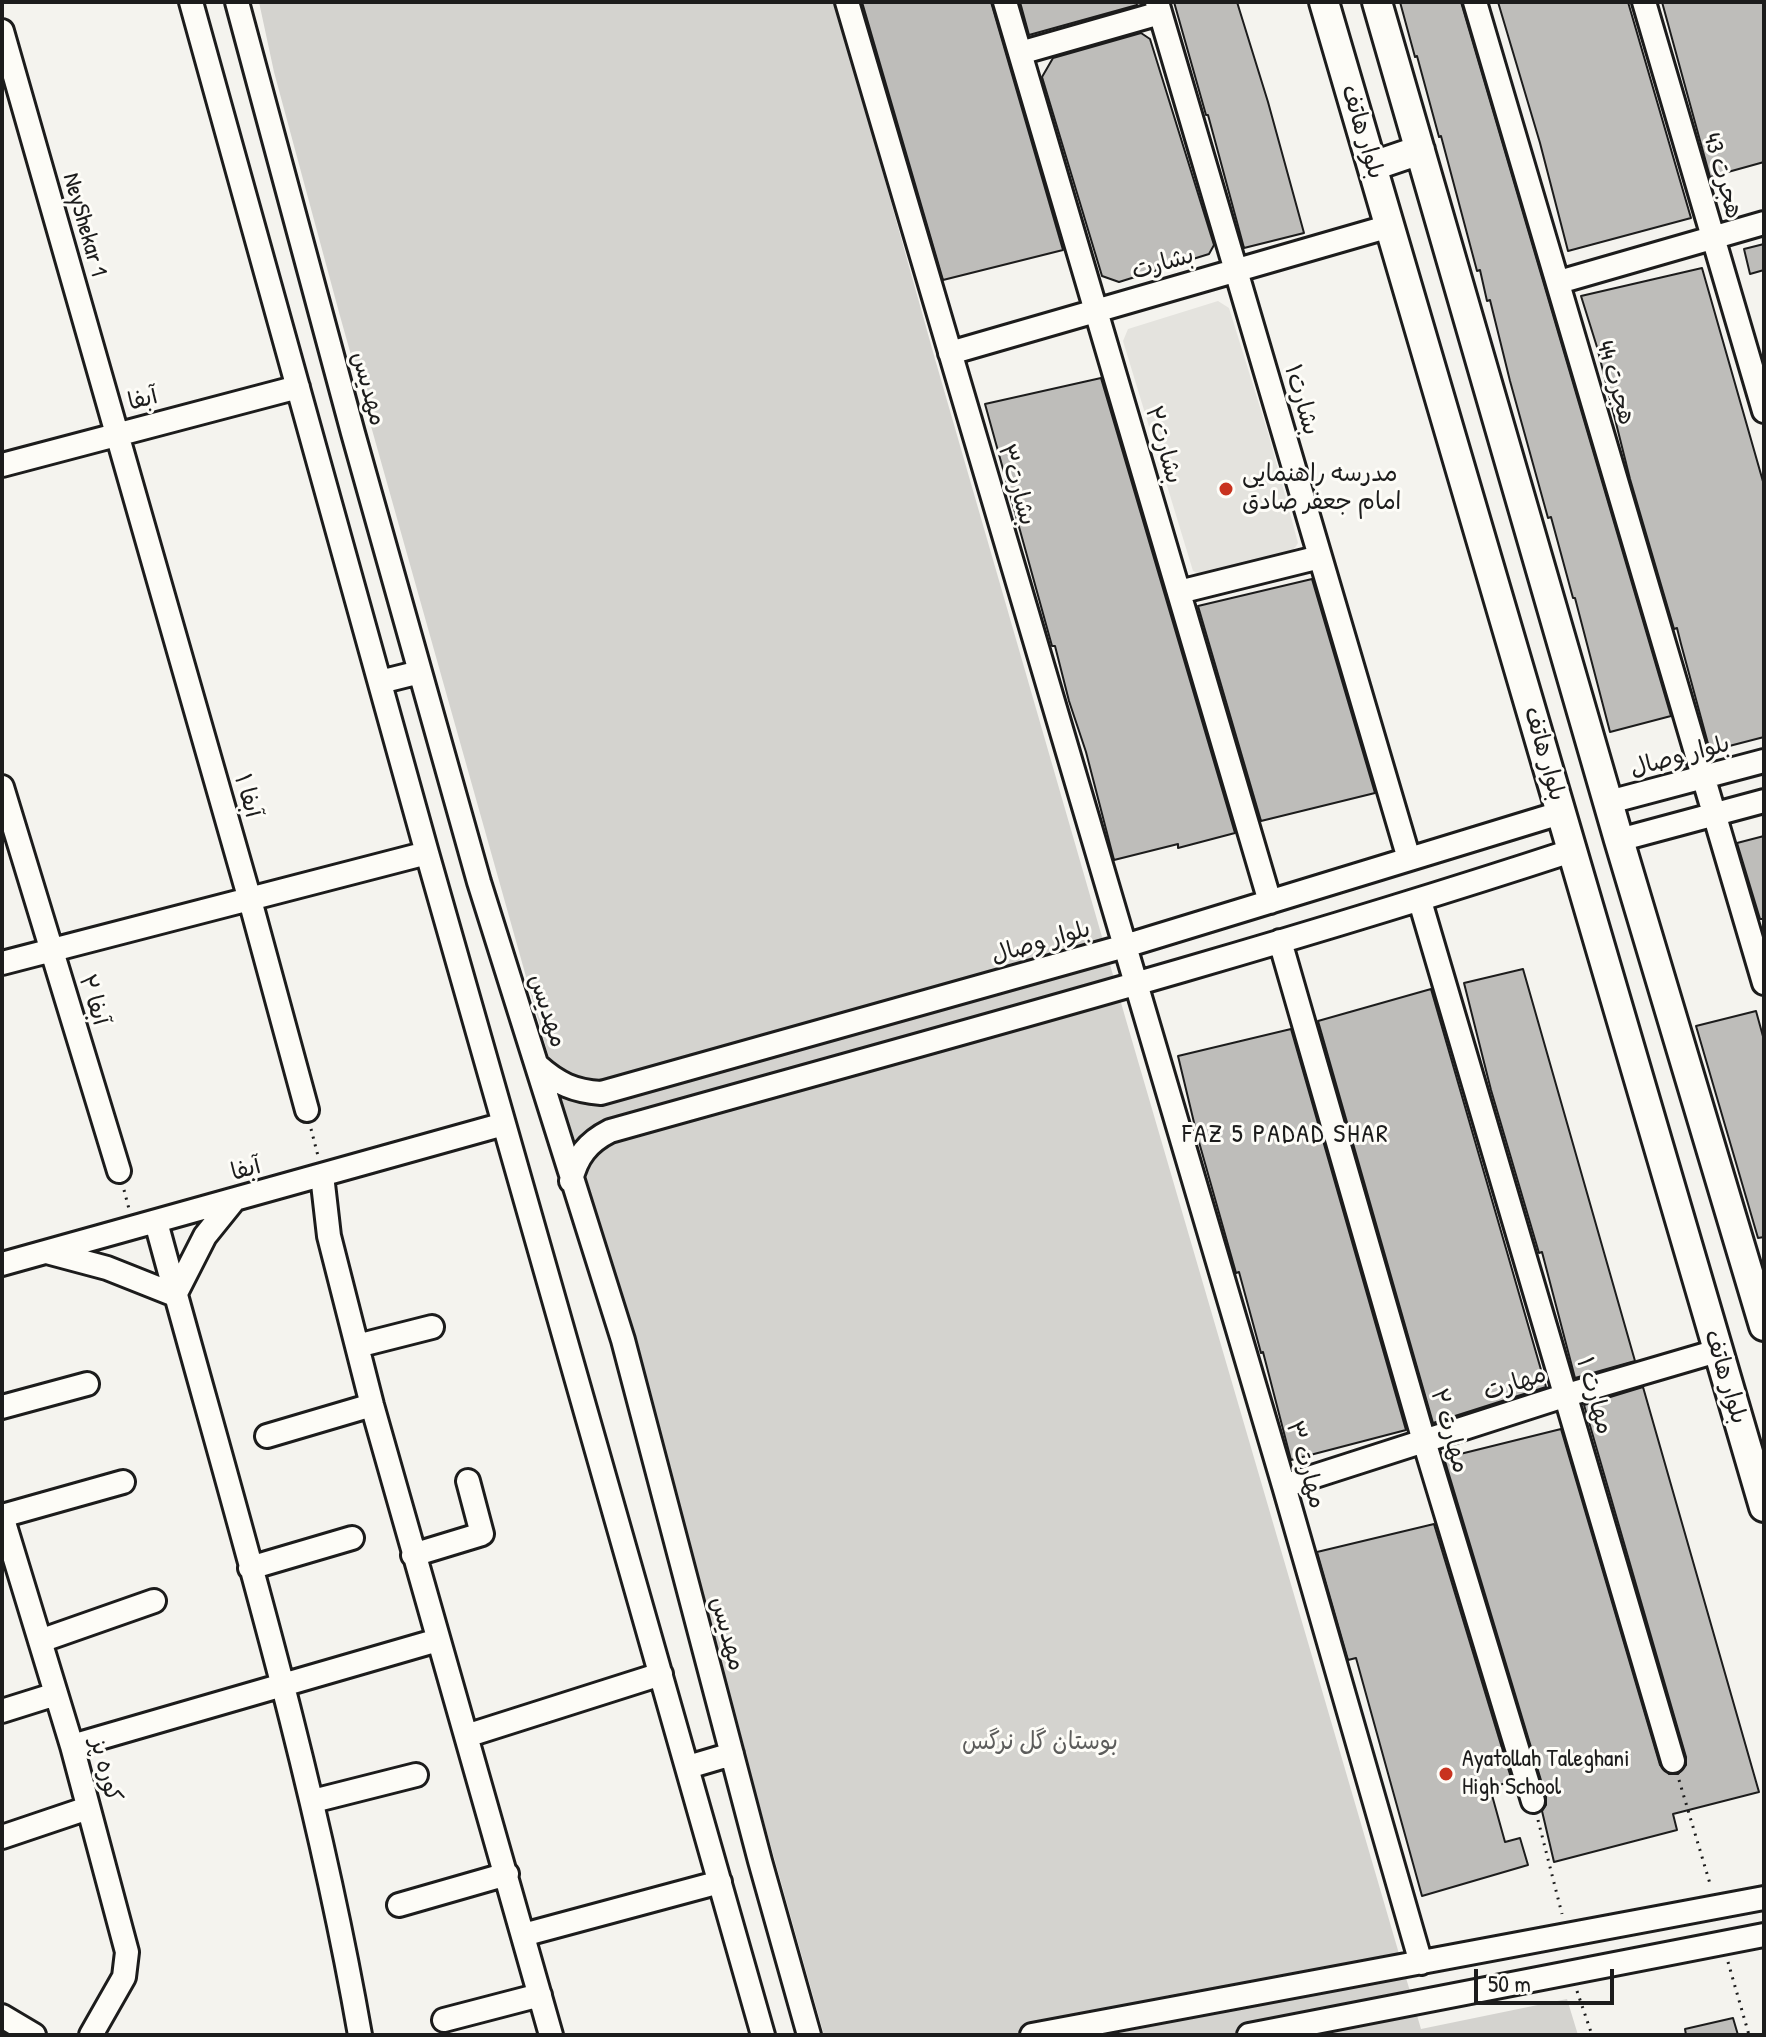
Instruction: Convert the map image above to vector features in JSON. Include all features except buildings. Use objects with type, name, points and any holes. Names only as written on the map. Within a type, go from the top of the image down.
[{"type":"main road","name":"بلوار هاتف","points":[[1324,2],[1764,1507]]},
{"type":"main road","name":"بلوار هاتف","points":[[1377,2],[1619,840],[1764,1326]]},
{"type":"main road","points":[[1373,166],[1420,150]]},
{"type":"street","points":[[191,2],[427,853],[763,2035]]},
{"type":"street","name":"مهدیس","points":[[237,2],[479,882],[623,1340],[809,2035]]},
{"type":"street","name":"بشارت۳","points":[[847,2],[1136,983]]},
{"type":"street","name":"بشارت۲","points":[[1005,2],[1270,902]]},
{"type":"street","name":"هجرت 44","points":[[1475,2],[1764,983]]},
{"type":"street","name":"هجرت 43","points":[[1644,2],[1764,411]]},
{"type":"street","points":[[1020,53],[1159,7]]},
{"type":"street","name":"بشارت۱","points":[[1159,7],[1409,859]]},
{"type":"street","name":"NeyShekar 1","points":[[2,31],[117,434]]},
{"type":"street","points":[[1559,282],[1764,223]]},
{"type":"street","name":"بشارت","points":[[950,353],[1390,226]]},
{"type":"street","name":"آبفا","points":[[2,465],[298,387]]},
{"type":"street","name":"آبفا ۱","points":[[117,434],[307,1110]]},
{"type":"street","points":[[1179,592],[1320,557]]},
{"type":"street","points":[[380,682],[420,672]]},
{"type":"street","name":"بلوار وصال","points":[[1609,802],[1764,761]]},
{"type":"street","name":"آبفا ۲","points":[[2,787],[119,1171]]},
{"type":"street","points":[[1619,840],[1764,801]]},
{"type":"street","name":"بلوار وصال","points":[[538,1066],[565,1087],[601,1093],[1125,946],[1560,813]]},
{"type":"street","points":[[571,1181],[582,1152],[610,1131],[1420,901],[1571,851]]},
{"type":"street","points":[[2,963],[427,853]]},
{"type":"street","name":"مهارت ۱","points":[[1420,901],[1673,1761]]},
{"type":"street","name":"مهارت ۲","points":[[1280,941],[1424,1441],[1533,1801]]},
{"type":"street","name":"مهارت ۳","points":[[1136,983],[1421,1963]]},
{"type":"street","name":"آبفا","points":[[2,1264],[504,1124]]},
{"type":"street","points":[[322,1175],[329,1236],[372,1405],[551,2035]]},
{"type":"street","points":[[175,1295],[205,1236],[234,1200]]},
{"type":"street","points":[[145,1225],[175,1295],[313,1801],[360,2035]]},
{"type":"street","points":[[46,1252],[107,1268],[175,1295]]},
{"type":"street","points":[[357,1346],[432,1327]]},
{"type":"street","name":"مهارت","points":[[1284,1486],[1567,1395],[1717,1351]]},
{"type":"street","points":[[2,1407],[87,1384]]},
{"type":"street","points":[[267,1436],[372,1405]]},
{"type":"street","points":[[413,1555],[482,1534],[468,1481]]},
{"type":"street","points":[[2,1516],[123,1482]]},
{"type":"street","name":"کوره پز","points":[[2,1516],[72,1746],[127,1952],[124,1977],[91,2035]]},
{"type":"street","points":[[250,1568],[352,1538]]},
{"type":"street","points":[[40,1641],[154,1601]]},
{"type":"street","points":[[72,1746],[438,1640]]},
{"type":"street","points":[[466,1736],[661,1674]]},
{"type":"street","points":[[2,1711],[56,1694]]},
{"type":"street","points":[[688,1767],[732,1754]]},
{"type":"street","points":[[313,1801],[416,1775]]},
{"type":"street","points":[[2,1837],[88,1808]]},
{"type":"street","points":[[399,1905],[507,1874]]},
{"type":"street","points":[[523,1935],[720,1882]]},
{"type":"street","points":[[1032,2035],[1764,1898]]},
{"type":"street","points":[[1249,2035],[1764,1935]]},
{"type":"street","points":[[1559,1936],[1564,1974]]},
{"type":"street","points":[[444,2020],[540,1995]]},
{"type":"street","points":[[2,2016],[34,2035]]},
{"type":"path","points":[[307,1110],[322,1175]]},
{"type":"path","points":[[119,1171],[145,1225]]},
{"type":"path","points":[[1673,1761],[1717,1907]]},
{"type":"path","points":[[1533,1801],[1559,1936]]},
{"type":"path","points":[[1722,1943],[1749,2035]]},
{"type":"path","points":[[1564,1974],[1592,2035]]},
{"type":"shaded area","name":"مدرسه راهنمایی امام جعفر صادق","points":[[1218,301],[1229,308],[1298,543],[1293,551],[1179,592],[1202,575],[1193,571],[1123,341],[1128,329]]},
{"type":"green space","name":"بوستان گل نرگس","points":[[259,2],[835,2],[1126,1020],[1421,2029],[1567,1999],[1578,2035],[824,2035],[340,316],[274,72]]},
{"type":"place","name":"مدرسه راهنمایی امام جعفر صادق","points":[[1226,489]]},
{"type":"place","name":"Ayatollah Taleghani High School","points":[[1446,1774]]},
{"type":"district","name":"FAZ 5 PADAD SHAR","points":[[1286,1135]]}]
